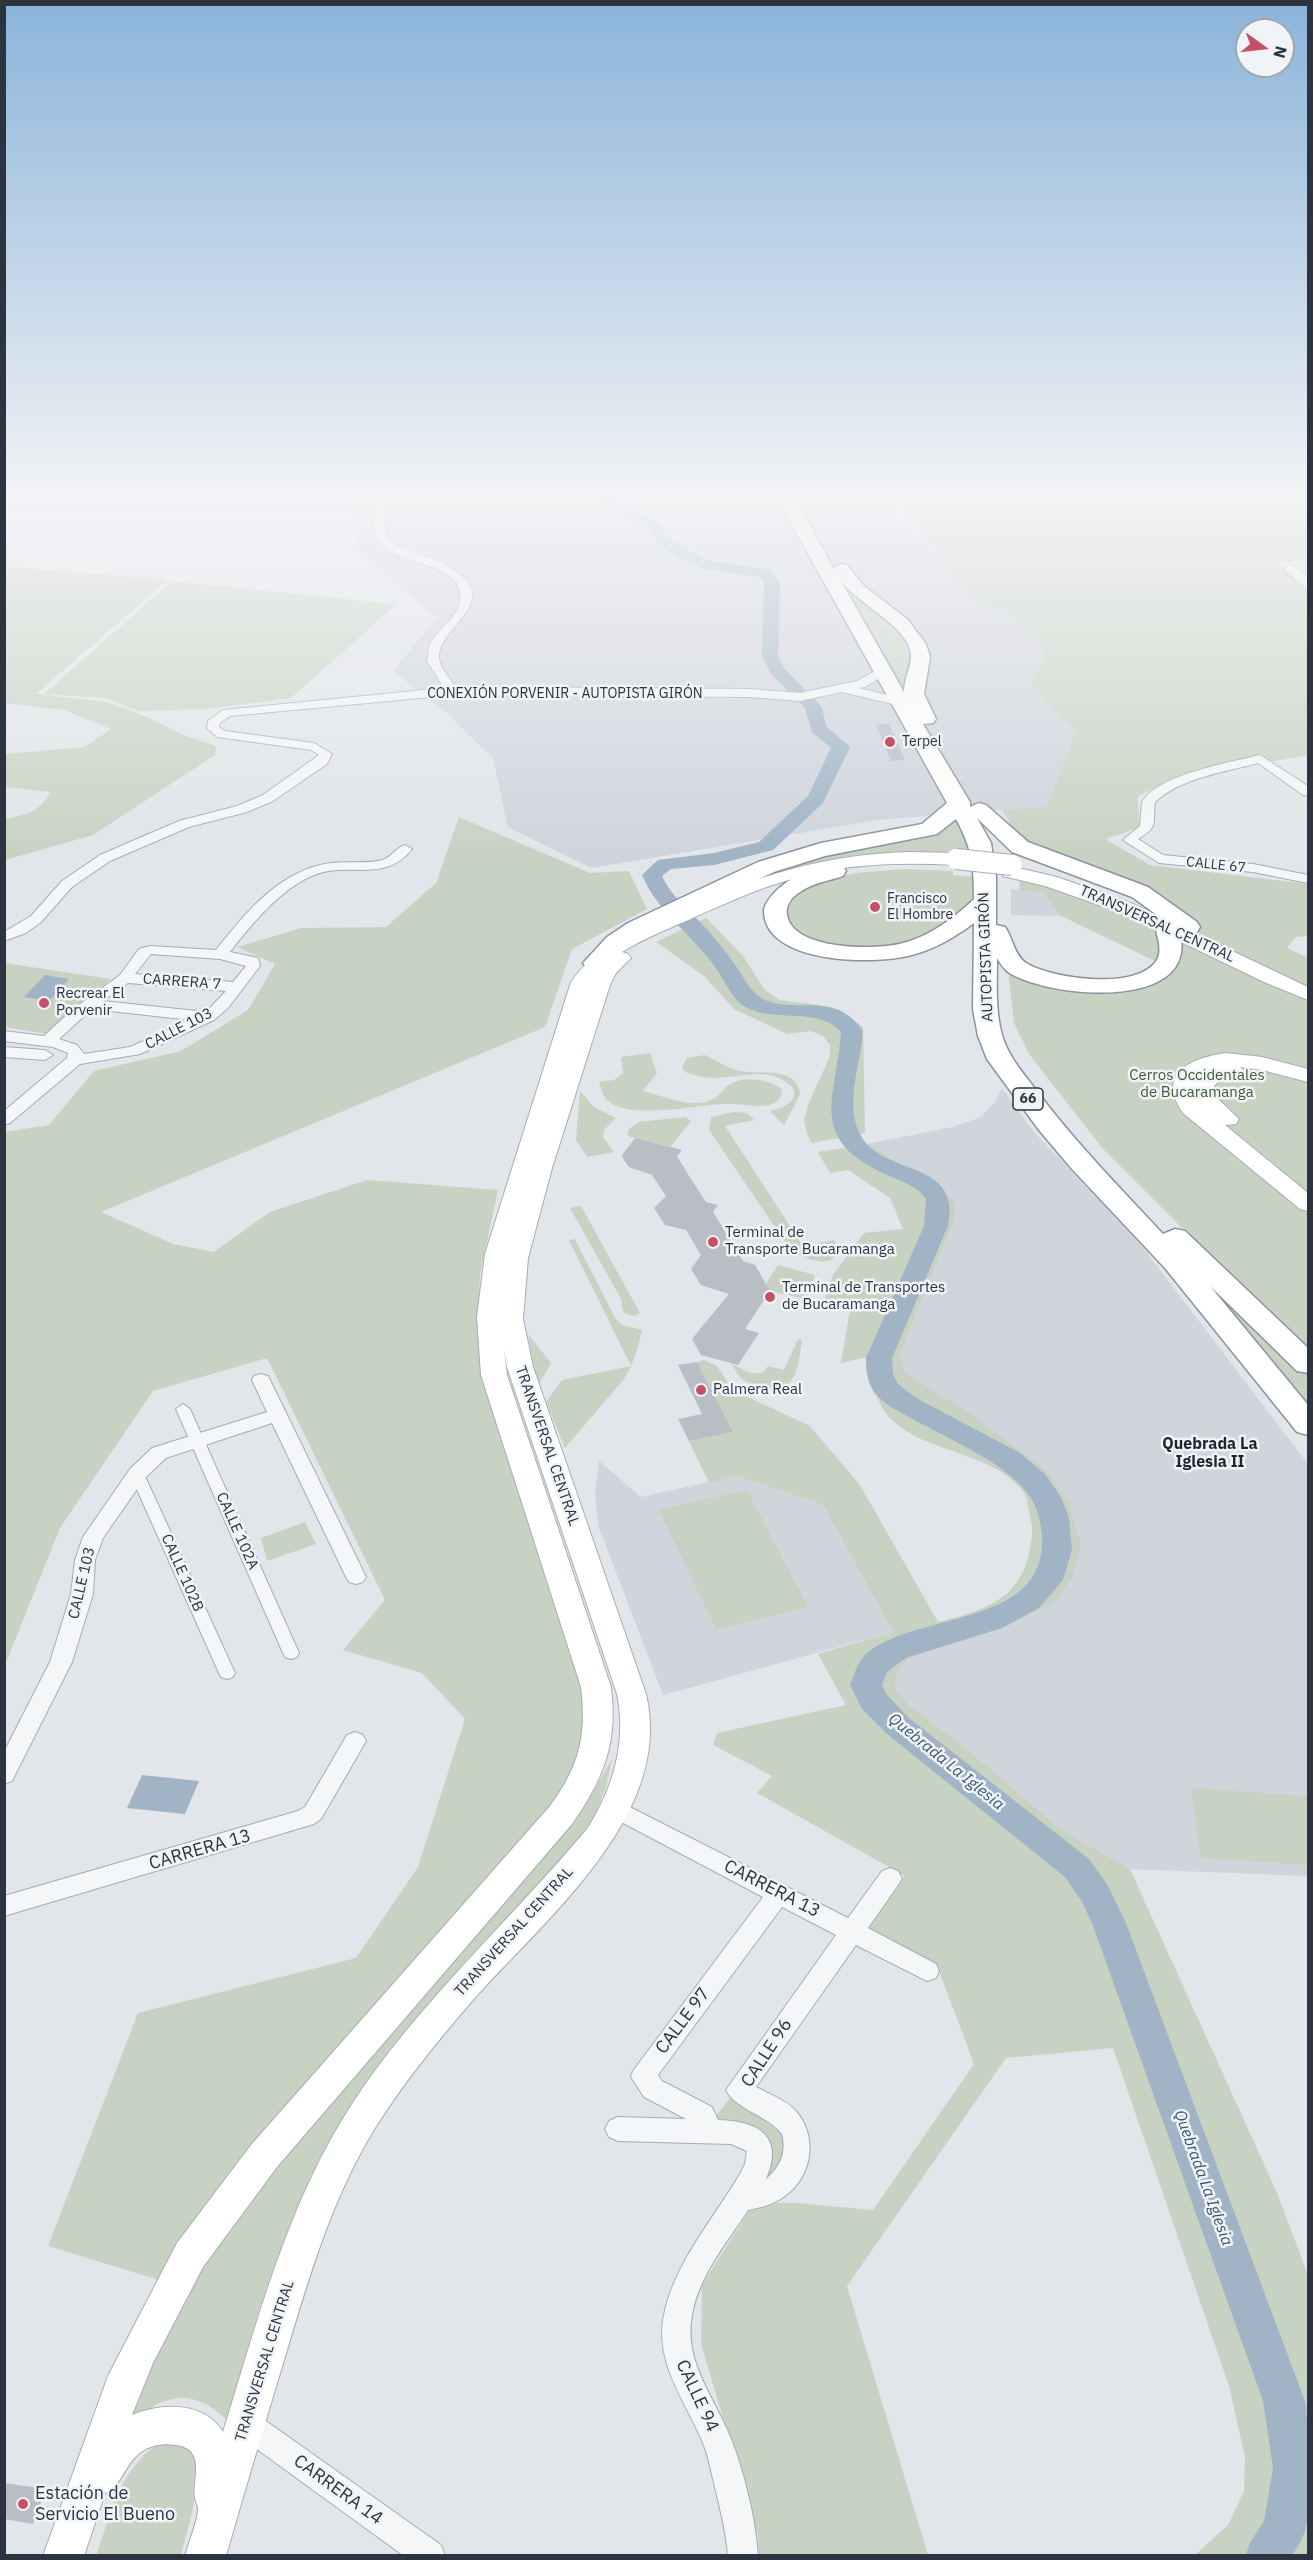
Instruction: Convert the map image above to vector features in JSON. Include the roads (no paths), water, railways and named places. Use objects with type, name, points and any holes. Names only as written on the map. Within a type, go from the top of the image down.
[{"type":"highway","name":"AUTOPISTA GIRÓN","points":[[853,616],[901,702],[969,805],[992,833],[998,853],[997,932],[1001,1025],[1012,1052],[1043,1095],[1089,1151],[1137,1201],[1308,1364]]},
{"type":"highway","points":[[888,616],[908,632],[921,652],[921,661]]},
{"type":"highway","points":[[880,666],[880,656],[868,630],[873,626],[882,625],[895,628],[906,640],[915,657],[921,661]]},
{"type":"highway","name":"AUTOPISTA GIRÓN","points":[[921,661],[913,693],[969,805],[982,849],[985,1009],[990,1036],[1000,1059],[1048,1125],[1180,1268],[1308,1425]]},
{"type":"highway","points":[[664,923],[696,909],[766,867],[793,857],[929,829],[947,816],[969,805],[1020,847],[1140,892],[1189,927]]},
{"type":"highway","points":[[835,871],[792,888],[780,899],[775,910],[775,919],[789,935],[801,942],[831,951],[874,955],[904,951],[952,930],[984,903]]},
{"type":"highway","points":[[997,932],[1009,959],[1040,978],[1074,985],[1111,985],[1141,980],[1166,965],[1171,951],[1166,926]]},
{"type":"main road","name":"TRANSVERSAL CENTRAL","points":[[696,909],[754,885],[817,867],[907,858],[1050,873],[1103,889],[1308,982]]},
{"type":"main road","name":"TRANSVERSAL CENTRAL","points":[[696,909],[772,886],[835,871],[955,863]]},
{"type":"main road","name":"TRANSVERSAL CENTRAL","points":[[1011,869],[1083,890],[1166,926],[1308,994]]},
{"type":"main road","name":"TRANSVERSAL CENTRAL","points":[[63,2556],[123,2389],[140,2350],[190,2255],[264,2156],[561,1815],[583,1783],[590,1765],[600,1726],[596,1687],[496,1382],[491,1356],[489,1317],[495,1263],[508,1215],[578,990],[595,963],[615,947],[664,923]]},
{"type":"main road","name":"TRANSVERSAL CENTRAL","points":[[207,2549],[309,2219],[321,2191],[355,2128],[418,2040],[585,1855],[616,1809],[629,1774],[635,1717],[633,1701],[520,1367],[513,1336],[510,1305],[522,1236],[603,978],[627,952],[664,923]]},
{"type":"main road","points":[[1308,1076],[1264,1064],[1227,1060],[1204,1064],[1196,1068],[1185,1078],[1183,1089],[1191,1108],[1308,1204]]},
{"type":"main road","points":[[1308,1086],[1265,1073],[1235,1070],[1222,1071],[1208,1078],[1203,1084],[1202,1093],[1209,1103],[1308,1185]]},
{"type":"main road","points":[[77,2519],[106,2463],[123,2441],[148,2427],[175,2424],[198,2432],[213,2451],[218,2476],[207,2549]]},
{"type":"street","points":[[452,692],[433,661],[435,646],[458,616]]},
{"type":"street","name":"CONEXIÓN PORVENIR - AUTOPISTA GIRÓN","points":[[4,937],[21,930],[36,918],[67,884],[105,858],[148,837],[184,824],[242,809],[268,798],[322,761],[326,754],[314,747],[221,734],[213,728],[214,721],[227,713],[277,706],[452,692],[750,693],[800,697],[844,689],[867,681],[880,666]]},
{"type":"street","name":"CONEXIÓN PORVENIR - AUTOPISTA GIRÓN","points":[[844,689],[901,702]]},
{"type":"street","name":"CALLE 67","points":[[1308,792],[1260,759],[1208,772],[1155,795],[1148,801],[1147,827],[1130,838],[1131,842],[1159,859],[1253,868],[1308,879]]},
{"type":"street","points":[[46,1048],[89,1004],[125,978],[144,952],[150,950],[220,955],[248,919],[291,882],[309,872],[330,867],[388,864],[405,849]]},
{"type":"street","name":"CALLE 103","points":[[75,1060],[134,1051],[163,1040],[209,1017],[224,1005],[253,966],[253,961],[220,955]]},
{"type":"street","name":"CARRERA 7","points":[[125,978],[238,987]]},
{"type":"street","points":[[89,1004],[209,1017]]},
{"type":"street","points":[[4,1036],[46,1048]]},
{"type":"street","points":[[4,1052],[46,1048],[73,1048],[76,1052],[75,1060],[4,1120]]},
{"type":"street","points":[[261,1380],[356,1577]]},
{"type":"street","name":"CALLE 102A","points":[[183,1409],[291,1653]]},
{"type":"street","name":"CALLE 103","points":[[4,1774],[61,1662],[82,1594],[85,1560],[93,1537],[138,1474],[159,1453],[278,1415]]},
{"type":"street","name":"CALLE 102B","points":[[138,1474],[227,1673]]},
{"type":"street","name":"CARRERA 13","points":[[4,1906],[306,1818],[312,1813],[355,1741]]},
{"type":"street","name":"CARRERA 13","points":[[616,1809],[927,1971]]},
{"type":"street","name":"CALLE 96","points":[[741,2199],[771,2191],[786,2177],[796,2162],[799,2150],[793,2129],[784,2118],[739,2090],[890,1878]]},
{"type":"street","name":"CALLE 97","points":[[710,2132],[710,2125],[703,2115],[653,2089],[644,2077],[646,2071],[779,1893]]},
{"type":"street","points":[[618,2129],[710,2132]]},
{"type":"street","name":"CALLE 94","points":[[710,2132],[747,2135],[756,2139],[761,2148],[758,2168],[693,2275],[679,2309],[674,2336],[683,2374],[718,2442],[742,2532],[743,2556]]},
{"type":"street","name":"CARRERA 14","points":[[246,2424],[430,2556]]},
{"type":"water","points":[[45,975],[69,979],[49,1001],[24,997]]},
{"type":"water","points":[[142,1775],[199,1781],[185,1814],[127,1808]]},
{"type":"waterway","name":"Quebrada La Iglesia","points":[[772,616],[770,656],[777,670],[813,707],[818,728],[841,747],[816,799],[766,846],[714,859],[665,864],[652,875],[662,893],[701,936],[726,967],[743,994],[752,1002],[782,1010],[821,1012],[843,1021],[852,1031],[842,1095],[843,1120],[847,1132],[855,1145],[867,1155],[923,1183],[933,1190],[939,1202],[936,1226],[879,1358],[880,1374],[886,1389],[908,1405],[1010,1460],[1035,1481],[1047,1497],[1055,1517],[1057,1550],[1048,1580],[1028,1600],[991,1620],[895,1650],[874,1665],[866,1685],[873,1701],[898,1726],[1077,1868],[1095,1894],[1109,1923],[1284,2401],[1294,2468],[1284,2529],[1266,2556]]},
{"type":"place","name":"Terpel","points":[[890,742]]},
{"type":"place","name":"Francisco El Hombre","points":[[875,907]]},
{"type":"place","name":"Recrear El Porvenir","points":[[44,1003]]},
{"type":"place","name":"Terminal de Transporte Bucaramanga","points":[[713,1242]]},
{"type":"place","name":"Terminal de Transportes de Bucaramanga","points":[[770,1297]]},
{"type":"place","name":"Palmera Real","points":[[701,1390]]},
{"type":"place","name":"Estación de Servicio El Bueno","points":[[23,2504]]},
{"type":"district","name":"Quebrada La Iglesia II","points":[[1210,1453]]},
{"type":"park label","name":"Cerros Occidentales de Bucaramanga","points":[[1197,1084]]}]
